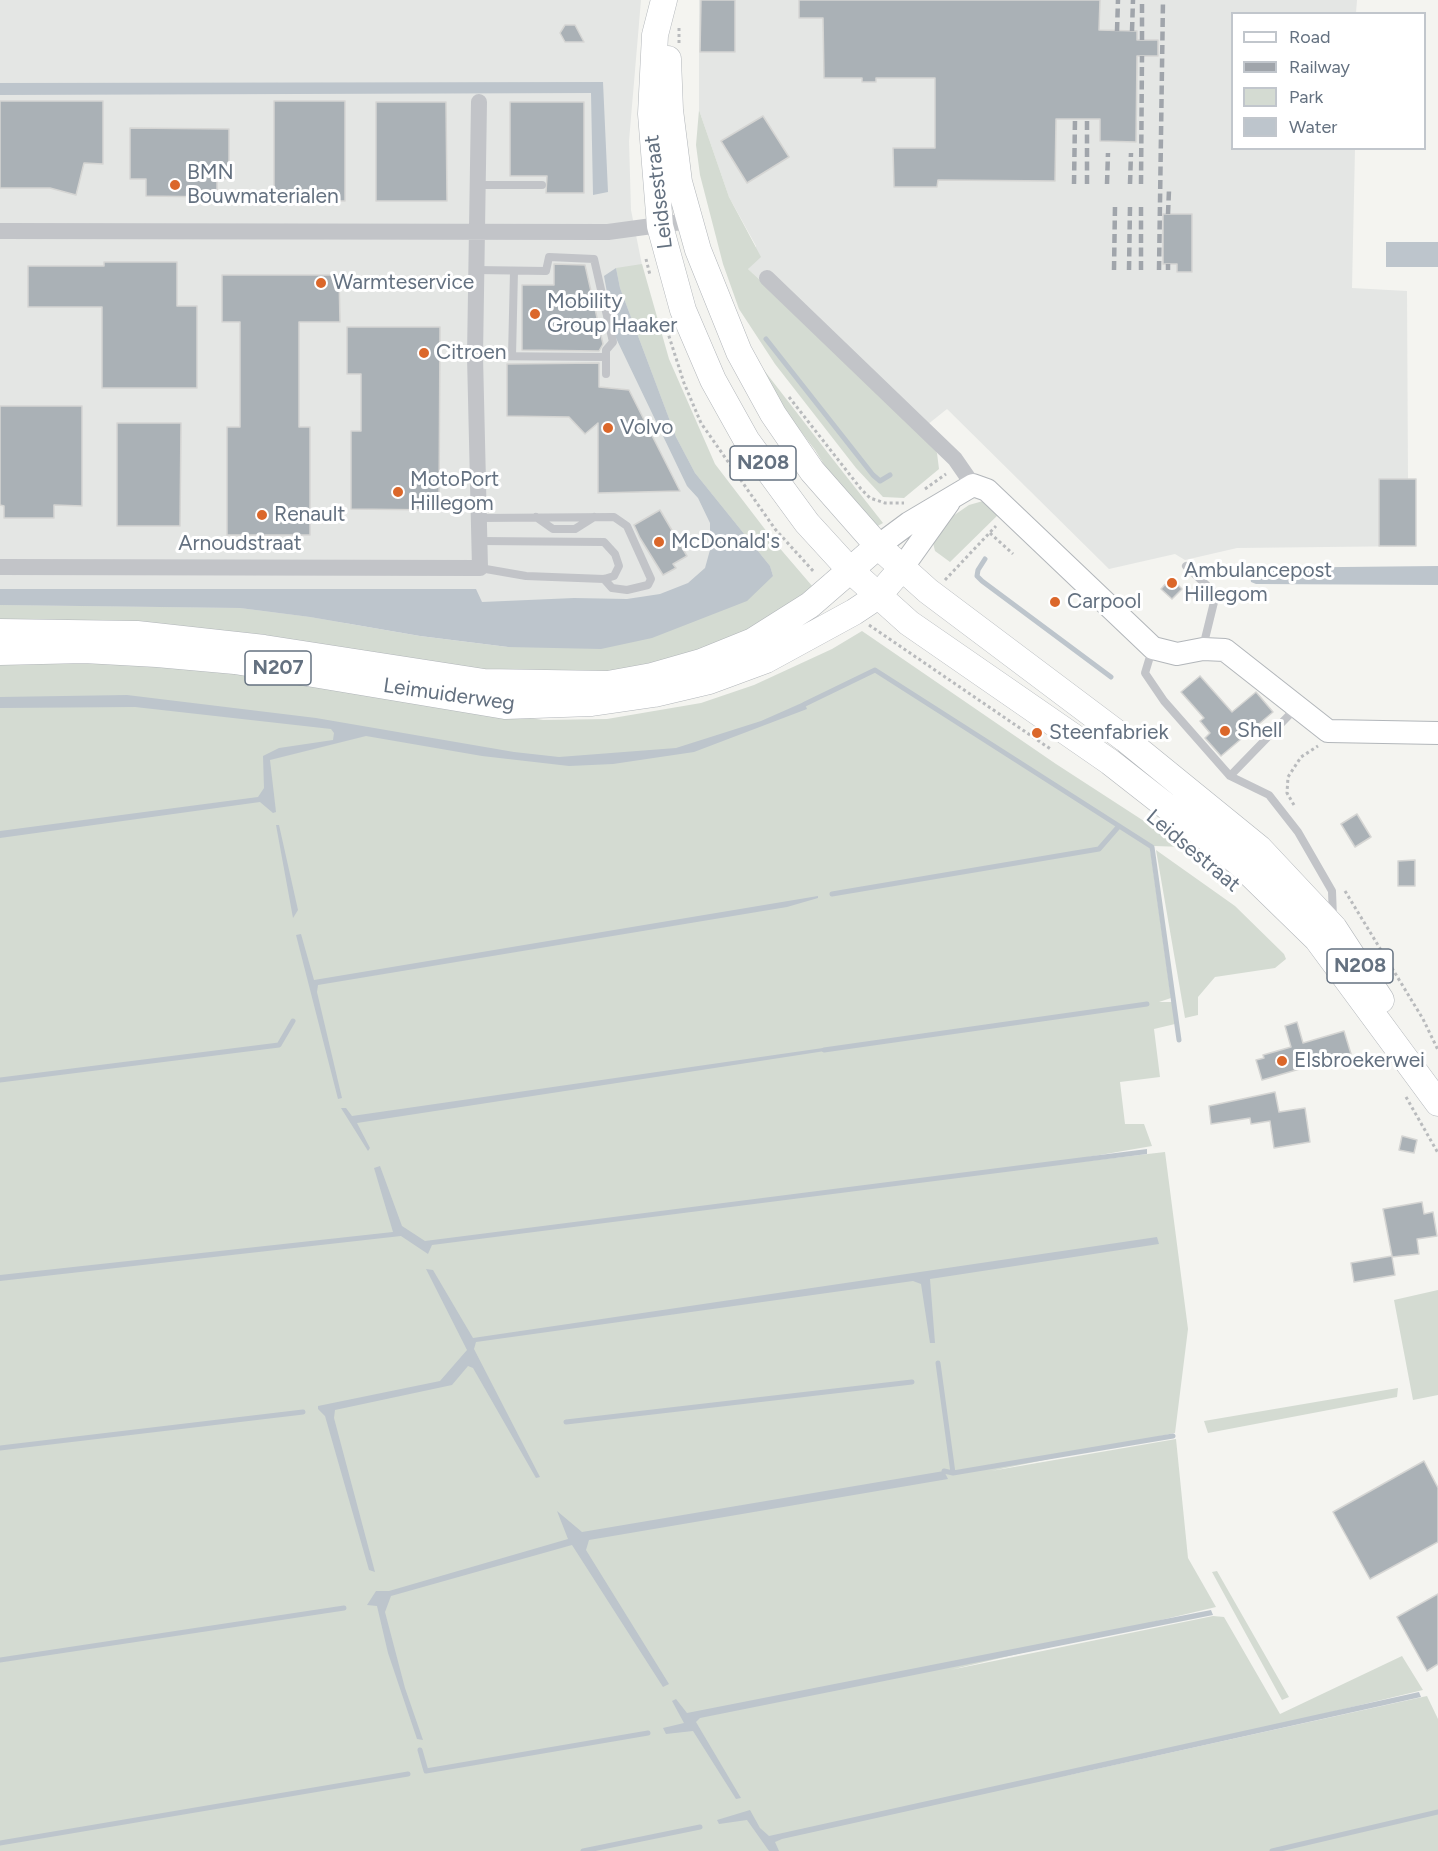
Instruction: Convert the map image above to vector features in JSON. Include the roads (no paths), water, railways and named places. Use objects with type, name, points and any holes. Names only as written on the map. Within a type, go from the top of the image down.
[{"type":"main road","name":"Leidsestraat","points":[[664,4],[679,182],[689,221],[739,352],[773,414],[812,471],[878,546],[932,594],[1211,807],[1259,848],[1334,928],[1367,976],[1438,1102]]},
{"type":"main road","name":"Leidsestraat","points":[[664,4],[655,35],[651,114],[660,226],[683,310],[719,390],[747,441],[791,502],[850,570],[909,623],[1110,762],[1239,863],[1317,939],[1438,1102]]},
{"type":"main road","name":"N207","points":[[850,570],[878,546]]},
{"type":"main road","name":"N207","points":[[878,596],[902,568]]},
{"type":"main road","name":"Leimuiderweg","points":[[0,632],[137,634],[264,648],[484,682],[608,684],[652,676],[701,662],[753,641],[786,622],[850,570]]},
{"type":"main road","name":"Leimuiderweg","points":[[0,652],[84,650],[157,654],[235,661],[506,706],[592,703],[654,694],[709,681],[815,635],[878,596]]},
{"type":"street","points":[[479,102],[475,356],[480,568]]},
{"type":"street","points":[[0,231],[608,232],[689,221]]},
{"type":"street","points":[[768,278],[955,459],[964,489]]},
{"type":"street","points":[[902,568],[964,489]]},
{"type":"street","points":[[878,546],[964,489],[987,490],[1153,648],[1177,654],[1203,649],[1225,650],[1328,731],[1438,733]]},
{"type":"street","name":"Arnoudstraat","points":[[0,567],[480,568]]},
{"type":"lane","points":[[477,185],[542,184]]},
{"type":"lane","points":[[476,270],[546,271],[549,257],[594,259],[613,342],[606,350],[606,374]]},
{"type":"lane","points":[[512,356],[514,271]]},
{"type":"lane","points":[[475,356],[606,357]]},
{"type":"lane","name":"Arnoudstraat","points":[[480,518],[614,517],[627,526],[651,579],[648,585],[627,590],[612,588],[604,579],[526,576],[480,568]]},
{"type":"lane","points":[[480,541],[604,542],[615,554],[619,566],[614,576],[604,579]]},
{"type":"lane","points":[[1186,566],[1216,594],[1203,649]]},
{"type":"lane","points":[[1153,648],[1145,673],[1164,701],[1230,776],[1269,795],[1298,832],[1332,891],[1334,928]]},
{"type":"lane","points":[[1230,776],[1298,707]]},
{"type":"water","points":[[603,82],[608,192],[593,195],[591,93],[0,95],[0,83]]},
{"type":"water","points":[[1386,242],[1438,242],[1438,267],[1386,267]]},
{"type":"water","points":[[616,268],[620,288],[676,437],[695,473],[770,566],[773,576],[747,601],[652,638],[601,649],[508,647],[240,608],[0,605],[0,589],[476,589],[482,602],[574,598],[627,599],[660,594],[688,583],[705,568],[710,550],[710,523],[698,498],[687,486],[615,336],[604,276]]},
{"type":"water","points":[[1438,566],[1438,585],[1256,584],[1251,582],[1249,568]]},
{"type":"water","points":[[127,695],[316,718],[514,752],[559,757],[676,748],[761,721],[804,702],[807,709],[694,752],[613,764],[569,766],[482,756],[366,736],[270,760],[276,812],[273,813],[260,802],[0,838],[0,831],[258,797],[264,788],[263,756],[279,748],[333,740],[334,733],[331,729],[135,707],[0,708],[0,697]]},
{"type":"water","points":[[276,825],[279,825],[298,910],[293,918]]},
{"type":"water","points":[[818,896],[818,898],[787,907],[318,985],[317,992],[342,1098],[338,1099],[296,935],[301,934],[314,980]]},
{"type":"water","points":[[823,1048],[825,1051],[357,1123],[370,1148],[368,1151],[341,1108],[346,1108],[352,1116]]},
{"type":"water","points":[[1147,1149],[1147,1154],[432,1245],[428,1254],[401,1236],[0,1281],[0,1275],[393,1232],[374,1168],[380,1166],[402,1226],[425,1241]]},
{"type":"water","points":[[1157,1237],[1159,1244],[930,1279],[935,1343],[930,1343],[921,1284],[913,1281],[476,1342],[474,1349],[540,1477],[536,1478],[473,1368],[468,1366],[452,1385],[335,1410],[334,1418],[375,1572],[369,1570],[325,1416],[318,1409],[318,1406],[440,1381],[467,1350],[426,1269],[433,1270],[473,1338]]},
{"type":"water","points":[[944,1471],[948,1479],[589,1540],[586,1550],[669,1684],[663,1687],[572,1545],[391,1596],[385,1612],[405,1688],[423,1740],[417,1739],[388,1653],[377,1606],[367,1605],[376,1591],[389,1591],[568,1539],[557,1511],[582,1532]]},
{"type":"water","points":[[1211,1610],[1213,1615],[700,1718],[696,1722],[741,1798],[736,1799],[693,1731],[666,1734],[663,1728],[684,1723],[672,1701],[676,1699],[687,1713]]},
{"type":"water","points":[[1419,1692],[1421,1697],[782,1839],[775,1842],[779,1851],[769,1851],[747,1820],[719,1824],[717,1820],[750,1810],[760,1828],[769,1836]]},
{"type":"waterway","points":[[766,339],[873,475],[880,481],[890,475]]},
{"type":"waterway","points":[[985,559],[977,576],[982,581],[1111,677]]},
{"type":"waterway","points":[[805,704],[875,670],[1152,847],[1179,1040]]},
{"type":"waterway","points":[[832,894],[1099,849],[1119,826]]},
{"type":"waterway","points":[[824,1050],[1147,1004]]},
{"type":"waterway","points":[[0,1080],[279,1045],[293,1021]]},
{"type":"waterway","points":[[938,1363],[953,1473]]},
{"type":"waterway","points":[[566,1422],[912,1382]]},
{"type":"waterway","points":[[0,1448],[303,1412]]},
{"type":"waterway","points":[[944,1471],[953,1473],[1173,1436]]},
{"type":"waterway","points":[[0,1660],[344,1608]]},
{"type":"waterway","points":[[420,1750],[426,1771],[648,1733]]},
{"type":"waterway","points":[[0,1843],[408,1774]]},
{"type":"waterway","points":[[1272,1851],[1438,1812]]},
{"type":"waterway","points":[[583,1851],[700,1827]]},
{"type":"railway","points":[[1117,31],[1118,0]]},
{"type":"railway","points":[[1132,31],[1133,0]]},
{"type":"railway","points":[[1142,0],[1142,40]]},
{"type":"railway","points":[[1159,270],[1163,0]]},
{"type":"railway","points":[[1141,184],[1142,56]]},
{"type":"railway","points":[[1074,184],[1075,119]]},
{"type":"railway","points":[[1087,119],[1087,184]]},
{"type":"railway","points":[[1107,184],[1108,153]]},
{"type":"railway","points":[[1130,184],[1131,153]]},
{"type":"railway","points":[[1168,214],[1169,190]]},
{"type":"railway","points":[[1114,270],[1115,206]]},
{"type":"railway","points":[[1129,270],[1130,206]]},
{"type":"railway","points":[[1141,206],[1141,270]]},
{"type":"railway","points":[[1168,264],[1168,270]]},
{"type":"place","name":"BMN Bouwmaterialen","points":[[175,185]]},
{"type":"place","name":"Warmteservice","points":[[321,283]]},
{"type":"place","name":"Mobility Group Haaker","points":[[535,314]]},
{"type":"place","name":"Citroen","points":[[424,353]]},
{"type":"place","name":"Volvo","points":[[608,428]]},
{"type":"place","name":"MotoPort Hillegom","points":[[398,492]]},
{"type":"place","name":"Renault","points":[[262,515]]},
{"type":"place","name":"McDonald's","points":[[659,542]]},
{"type":"place","name":"Ambulancepost Hillegom","points":[[1172,583]]},
{"type":"place","name":"Carpool","points":[[1055,602]]},
{"type":"place","name":"Shell","points":[[1225,731]]},
{"type":"place","name":"Steenfabriek","points":[[1037,733]]},
{"type":"place","name":"Elsbroekerwei","points":[[1282,1061]]}]
